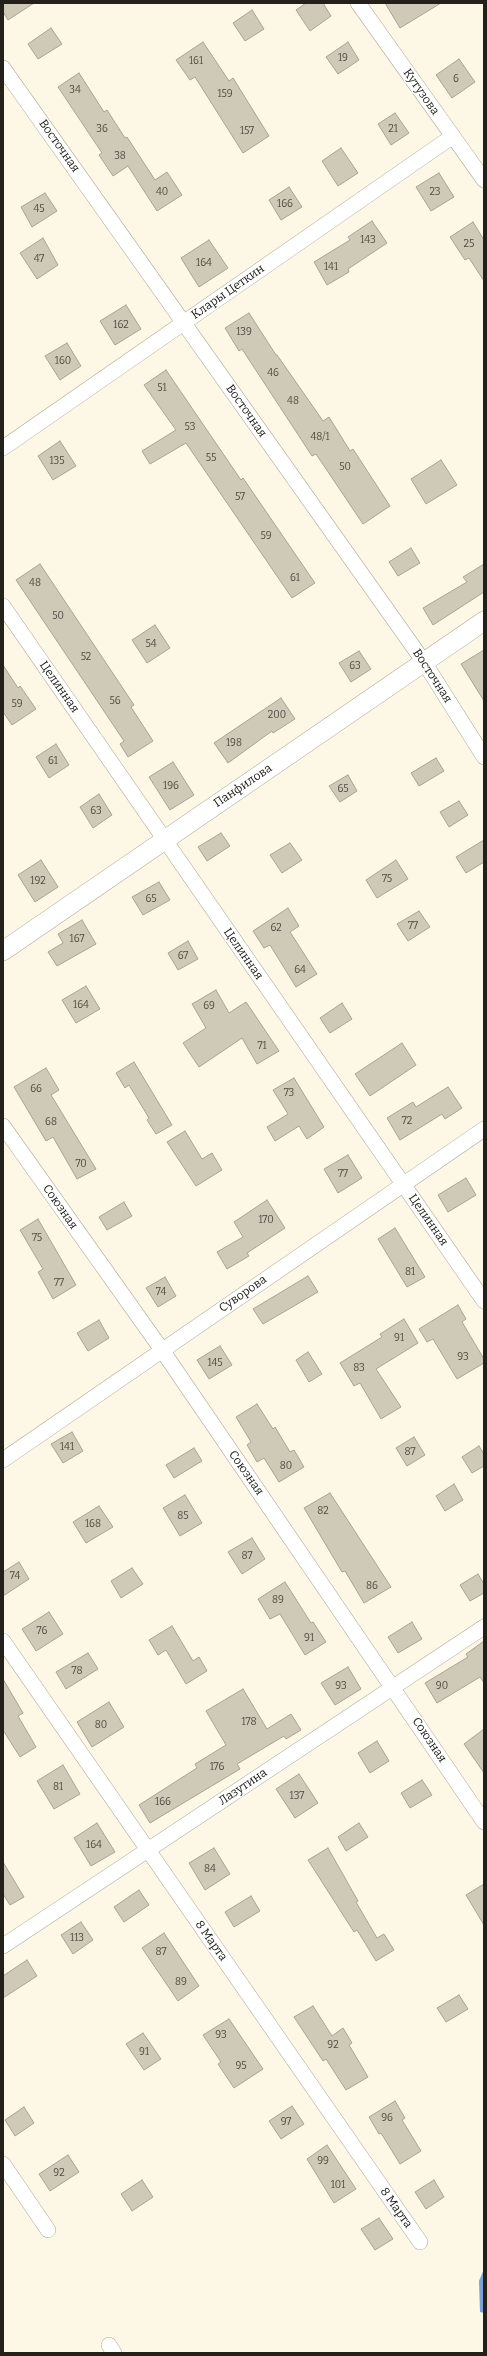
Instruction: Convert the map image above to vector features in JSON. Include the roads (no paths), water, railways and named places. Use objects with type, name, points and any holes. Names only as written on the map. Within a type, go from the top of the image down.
[{"type":"street","name":"Кутузова","points":[[358,3],[484,180]]},
{"type":"street","name":"Восточная","points":[[3,68],[424,662],[484,757]]},
{"type":"street","name":"Клары Цеткин","points":[[3,448],[453,136]]},
{"type":"street","name":"Целинная","points":[[3,606],[484,1301]]},
{"type":"street","name":"Панфилова","points":[[3,952],[484,621]]},
{"type":"street","name":"Союзная","points":[[3,1126],[162,1350],[394,1687],[484,1822]]},
{"type":"street","name":"Суворова","points":[[3,1460],[484,1129]]},
{"type":"street","name":"Лазутина","points":[[3,1946],[484,1627]]},
{"type":"street","name":"8 Марта","points":[[3,1641],[420,2242]]},
{"type":"street","points":[[3,2164],[48,2230]]},
{"type":"water","points":[[484,2269],[484,2313],[480,2312],[479,2281]]}]
